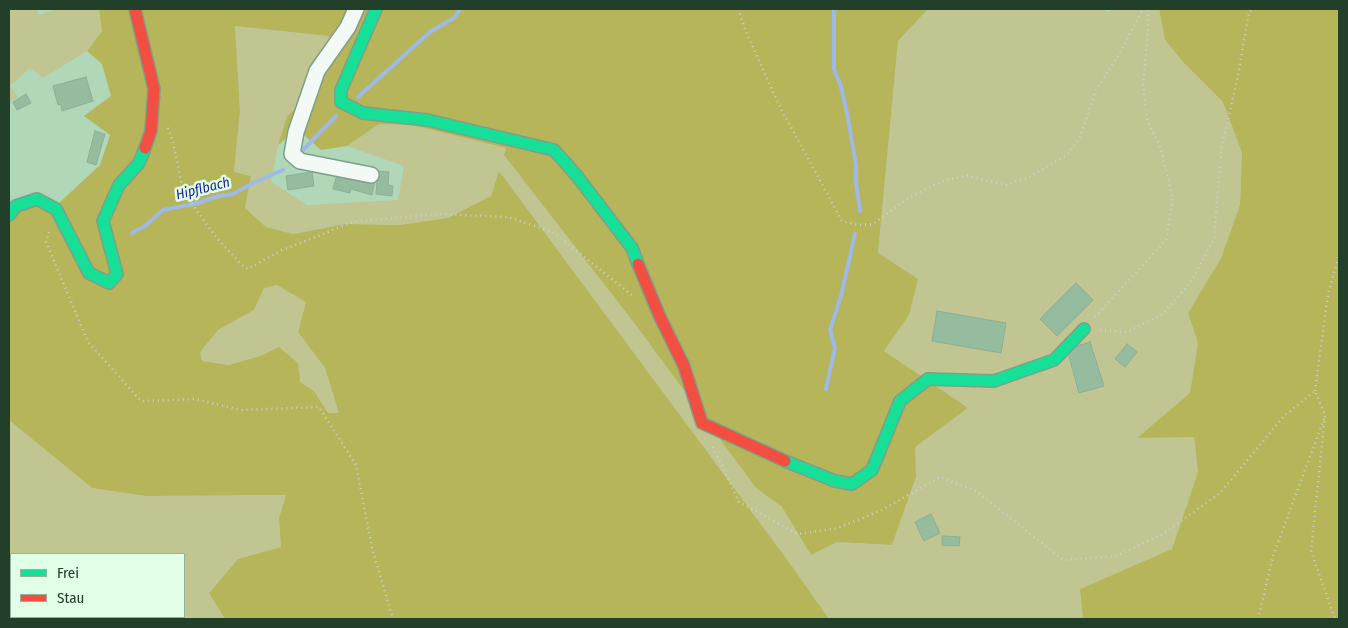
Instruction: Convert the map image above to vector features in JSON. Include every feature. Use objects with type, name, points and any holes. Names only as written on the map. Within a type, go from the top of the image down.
[{"type":"street","points":[[9,215],[16,206],[37,199],[56,209],[89,273],[109,283],[117,274],[103,221],[119,184],[139,163],[151,131],[154,89],[140,40],[135,9]]},
{"type":"street","points":[[356,9],[348,27],[317,72],[296,132],[292,154],[300,161],[370,175]]},
{"type":"street","points":[[376,9],[341,90],[341,102],[363,113],[427,120],[554,150],[577,176],[632,248],[660,317],[684,366],[702,423],[779,458],[835,481],[852,484],[872,470],[900,401],[928,379],[994,381],[1054,360],[1084,329]]},
{"type":"path","points":[[738,9],[747,34],[780,107],[842,221],[858,225],[873,224],[907,199],[944,180],[967,176],[1007,185],[1029,177],[1067,155],[1080,138],[1096,90],[1118,56],[1143,9]]},
{"type":"path","points":[[1084,329],[1166,240],[1173,198],[1161,149],[1148,120],[1143,85],[1148,32],[1148,9]]},
{"type":"path","points":[[1084,329],[1127,332],[1163,314],[1192,280],[1214,239],[1221,150],[1237,81],[1248,17],[1252,9]]},
{"type":"path","points":[[167,124],[173,142],[183,191],[215,236],[248,269],[280,252],[353,222],[438,214],[508,217],[553,232],[638,300]]},
{"type":"path","points":[[56,209],[46,242],[88,342],[141,401],[195,399],[240,410],[319,406],[356,465],[372,548],[393,619]]},
{"type":"path","points":[[1335,619],[1311,551],[1325,415],[1315,391],[1328,294],[1339,256]]},
{"type":"path","points":[[702,423],[739,502],[798,534],[838,528],[882,510],[940,477],[976,491],[1063,560],[1116,556],[1163,534],[1220,493],[1284,416],[1315,391]]},
{"type":"path","points":[[1258,619],[1273,556],[1325,415]]},
{"type":"green space","points":[[9,9],[36,9],[39,15],[56,9],[99,9],[102,31],[87,51],[43,78],[30,68],[10,86],[18,97],[9,102]]},
{"type":"green space","points":[[928,9],[1101,9],[1109,12],[1113,9],[1159,9],[1165,40],[1183,62],[1223,102],[1242,153],[1240,205],[1221,258],[1188,313],[1198,343],[1190,393],[1138,437],[1194,437],[1198,472],[1172,549],[1081,589],[1083,619],[829,619],[499,171],[491,196],[448,218],[400,225],[346,224],[293,234],[266,227],[245,208],[251,176],[234,172],[240,111],[235,26],[328,36],[342,45],[316,91],[287,116],[278,145],[271,182],[307,205],[398,200],[404,166],[347,146],[379,124],[412,125],[506,148],[504,155],[635,324],[756,488],[782,507],[811,555],[837,542],[892,545],[916,477],[915,447],[884,351],[909,315],[878,254],[898,41]]},
{"type":"green space","points":[[278,285],[306,302],[298,332],[325,368],[339,413],[328,414],[314,391],[299,382],[298,363],[279,347],[260,356],[229,365],[202,361],[200,352],[218,330],[254,310],[264,288]]},
{"type":"green space","points":[[9,420],[92,488],[146,496],[286,495],[279,518],[281,547],[238,559],[209,593],[225,619],[9,619]]},
{"type":"shaded area","points":[[99,9],[928,9],[898,41],[878,253],[918,279],[909,315],[884,351],[968,408],[915,447],[916,477],[892,545],[837,542],[811,555],[782,507],[756,488],[635,324],[504,155],[506,148],[412,125],[379,124],[347,146],[321,150],[297,129],[278,145],[287,116],[316,91],[342,45],[328,36],[235,26],[240,111],[234,172],[251,176],[245,208],[266,227],[293,234],[346,224],[400,225],[448,218],[491,196],[499,171],[829,619],[225,619],[209,593],[238,559],[281,547],[279,518],[286,495],[146,496],[92,488],[9,420],[9,205],[59,203],[100,165],[110,135],[84,116],[111,96],[102,64],[87,51],[102,31]],"holes":[[[277,285],[306,302],[298,332],[325,368],[339,413],[328,413],[314,391],[300,382],[298,363],[279,347],[260,356],[229,365],[202,361],[200,352],[218,330],[254,310],[264,288]]]},
{"type":"shaded area","points":[[1159,9],[1339,9],[1339,619],[1083,619],[1080,589],[1172,549],[1198,472],[1194,437],[1137,438],[1190,393],[1198,343],[1188,313],[1221,258],[1240,205],[1242,153],[1223,102],[1183,62],[1165,40]]},
{"type":"building","points":[[86,77],[93,101],[62,111],[61,104],[58,105],[53,86]]},
{"type":"building","points":[[26,94],[31,103],[17,110],[13,102]]},
{"type":"building","points":[[95,131],[105,134],[96,165],[87,162]]},
{"type":"building","points":[[338,171],[375,181],[372,195],[351,189],[350,193],[333,189]]},
{"type":"building","points":[[378,171],[389,172],[388,185],[393,186],[392,196],[376,194]]},
{"type":"building","points":[[312,172],[314,186],[288,190],[286,176]]},
{"type":"building","points":[[1076,283],[1093,300],[1057,336],[1040,319]]},
{"type":"building","points":[[937,311],[1006,323],[1001,353],[932,341]]},
{"type":"building","points":[[1090,342],[1104,386],[1079,393],[1067,349]]},
{"type":"building","points":[[1127,344],[1137,352],[1125,367],[1115,359]]},
{"type":"building","points":[[931,514],[940,533],[924,541],[915,522]]},
{"type":"building","points":[[942,536],[960,537],[959,546],[942,545]]},
{"type":"waterway","name":"Hipflbach","points":[[358,97],[430,32],[454,18],[460,9]]},
{"type":"waterway","points":[[834,9],[834,69],[841,87],[847,113],[856,165],[856,183],[860,211]]},
{"type":"waterway","name":"Hipflbach","points":[[302,151],[336,116]]},
{"type":"waterway","name":"Hipflbach","points":[[132,233],[145,226],[163,210],[233,194],[283,170]]},
{"type":"waterway","points":[[826,389],[835,348],[830,330],[841,296],[855,234]]},
{"type":"traffic: fast","points":[[376,9],[341,90],[341,102],[363,113],[427,120],[554,150],[577,176],[632,248],[638,264]]},
{"type":"traffic: fast","points":[[9,215],[16,206],[37,199],[56,209],[89,273],[109,283],[117,274],[103,221],[119,185],[139,163],[145,148]]},
{"type":"traffic: fast","points":[[785,461],[835,481],[852,484],[872,470],[900,401],[928,379],[994,381],[1054,360],[1084,329]]},
{"type":"traffic: jam","points":[[135,9],[154,89],[151,131],[145,148]]},
{"type":"traffic: jam","points":[[638,264],[660,317],[684,366],[702,423],[785,461]]}]
